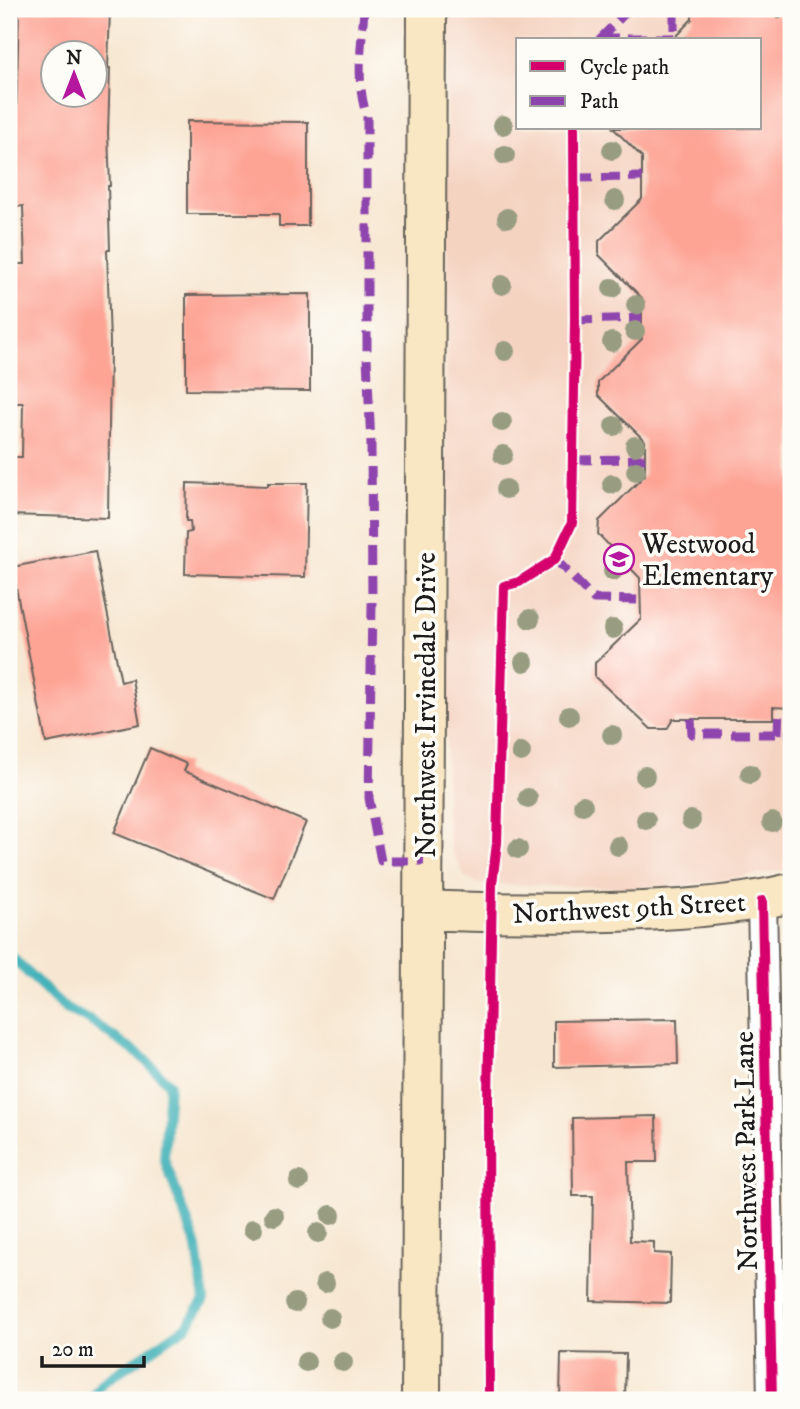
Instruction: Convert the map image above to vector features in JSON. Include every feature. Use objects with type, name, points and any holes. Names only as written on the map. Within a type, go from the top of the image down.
[{"type":"main road","name":"Northwest Irvinedale Drive","points":[[421,1400],[427,9]]},
{"type":"main road","name":"Northwest 9th Street","points":[[424,910],[595,913],[697,909],[777,897]]},
{"type":"street","name":"Northwest Park Lane","points":[[772,1400],[777,897]]},
{"type":"shaded area","name":"Westwood Elementary","points":[[447,9],[791,9],[791,869],[689,885],[630,888],[479,884],[465,877],[451,850],[446,814]]},
{"type":"building","points":[[19,9],[110,9],[108,518],[9,515],[12,457],[22,457],[23,403],[9,403],[9,346],[16,346],[13,264],[25,264],[23,206],[14,207],[13,189],[9,189],[9,154],[15,154]]},
{"type":"building","points":[[692,9],[778,9],[778,17],[791,17],[791,708],[773,707],[773,719],[673,719],[667,729],[651,729],[595,677],[595,663],[641,619],[640,578],[598,534],[599,521],[645,475],[645,441],[598,395],[598,382],[642,339],[642,298],[599,255],[599,241],[642,199],[642,157],[615,130],[762,130],[762,38],[674,38],[692,19]]},
{"type":"building","points":[[187,121],[308,122],[308,226],[279,226],[279,214],[187,214]]},
{"type":"building","points":[[310,294],[310,391],[186,390],[186,295]]},
{"type":"building","points":[[187,483],[268,486],[268,483],[307,483],[305,577],[185,574],[186,533],[191,532],[190,521],[186,521]]},
{"type":"building","points":[[95,551],[121,682],[132,679],[140,724],[46,743],[12,567]]},
{"type":"building","points":[[150,748],[187,764],[184,771],[306,822],[274,899],[114,833]]},
{"type":"building","points":[[677,1019],[678,1064],[554,1067],[554,1021]]},
{"type":"building","points":[[656,1116],[657,1162],[628,1162],[630,1241],[654,1242],[654,1253],[671,1254],[670,1303],[591,1301],[593,1196],[573,1196],[572,1118]]},
{"type":"building","points":[[561,1353],[626,1354],[625,1400],[560,1400]]},
{"type":"waterway","points":[[9,955],[66,1009],[89,1020],[140,1055],[169,1084],[164,1159],[197,1247],[204,1300],[187,1326],[101,1384],[91,1400]]},
{"type":"marked path","points":[[364,9],[360,77],[367,116],[367,357],[371,445],[372,604],[369,798],[381,861],[424,861]]},
{"type":"marked path","points":[[601,38],[629,9]]},
{"type":"marked path","points":[[601,38],[674,38],[674,9]]},
{"type":"marked path","points":[[575,178],[642,177]]},
{"type":"marked path","points":[[575,320],[642,318]]},
{"type":"marked path","points":[[574,460],[645,459]]},
{"type":"marked path","points":[[555,559],[594,599],[641,600]]},
{"type":"marked path","points":[[778,734],[779,707]]},
{"type":"marked path","points":[[691,719],[692,734],[791,734]]},
{"type":"cycle path","points":[[489,1400],[488,1099],[492,884],[497,843],[504,586],[519,582],[555,559],[572,523],[574,130]]},
{"type":"cycle path","points":[[762,901],[772,1400]]},
{"type":"place","name":"Westwood Elementary","points":[[619,559]]}]
